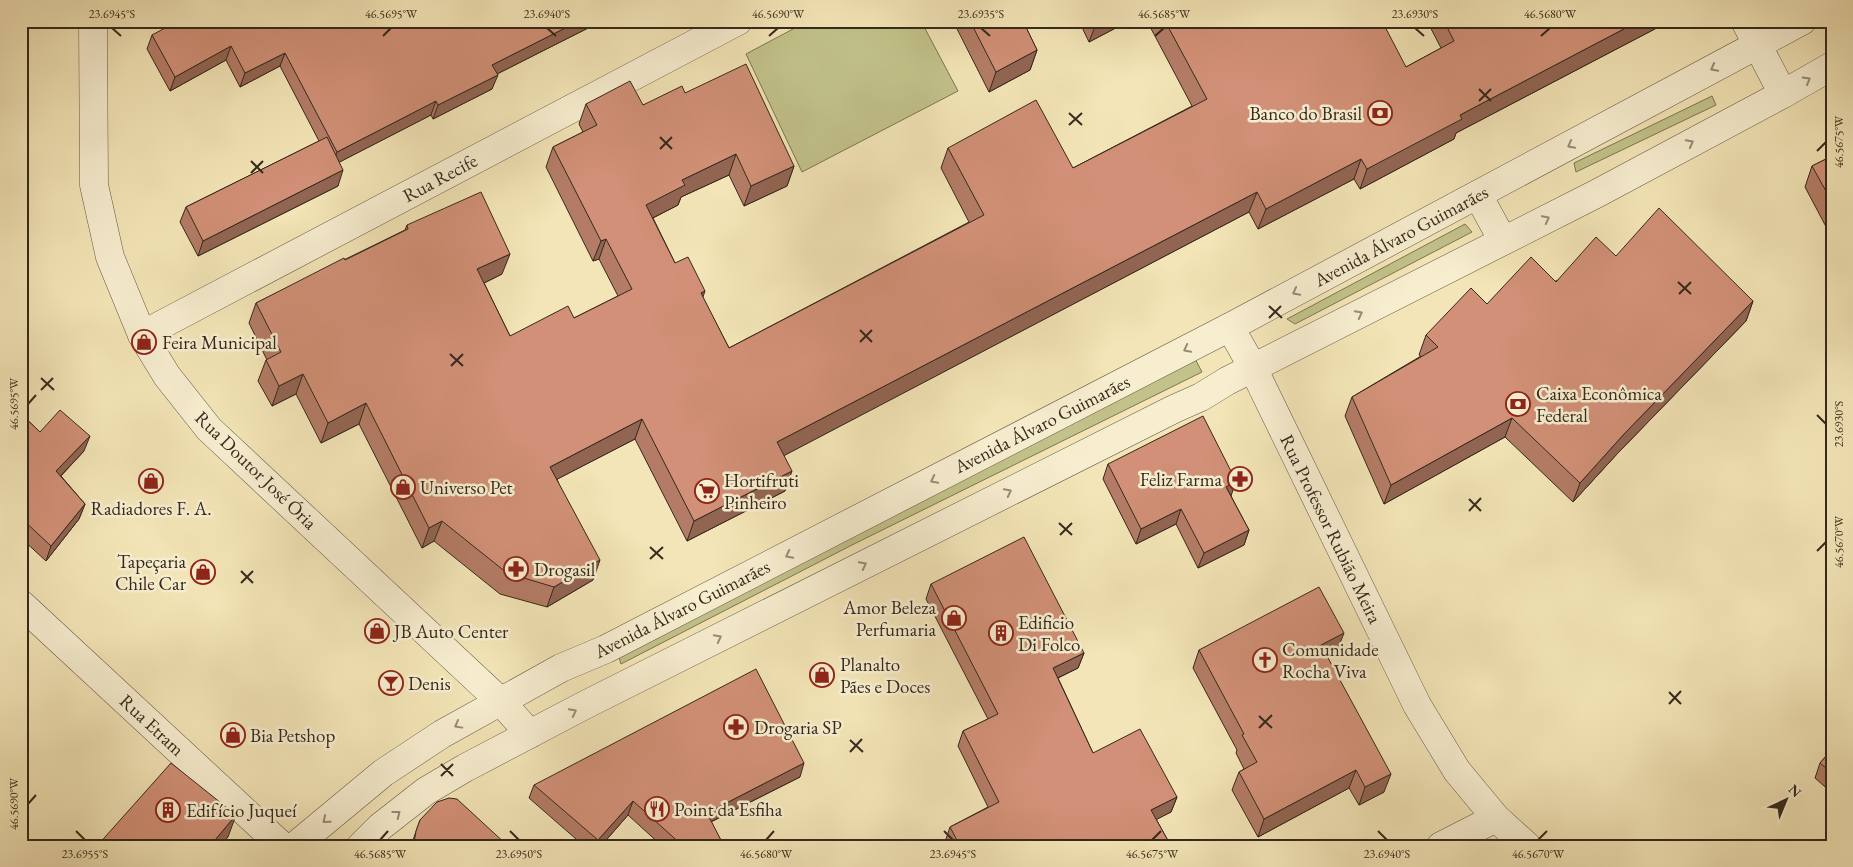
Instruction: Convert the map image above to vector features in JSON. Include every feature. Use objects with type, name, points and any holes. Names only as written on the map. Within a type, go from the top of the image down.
[{"type":"street","name":"Rua Doutor José Ória","points":[[93,21],[94,185],[110,257],[142,335],[167,376],[208,429],[501,702],[530,734]]},
{"type":"street","name":"Rua Recife","points":[[142,335],[738,21]]},
{"type":"street","name":"Avenida Álvaro Guimarães","points":[[295,846],[383,773],[442,734],[561,668],[614,644],[1230,327],[1478,195],[1751,33],[1802,21]]},
{"type":"street","points":[[1751,33],[1783,94]]},
{"type":"street","points":[[361,846],[380,827],[426,791],[464,768],[1201,397],[1253,368],[1503,241],[1783,94],[1832,66]]},
{"type":"street","points":[[1478,195],[1503,241]]},
{"type":"street","name":"Rua Professor Rubião Meira","points":[[1230,327],[1253,368],[1417,705],[1457,771],[1496,818],[1527,846]]},
{"type":"street","name":"Rua Etram","points":[[21,604],[282,846]]},
{"type":"street","points":[[1441,846],[1496,818]]},
{"type":"green space","points":[[808,21],[921,21],[958,91],[802,172],[746,54]]},
{"type":"green space","points":[[1712,96],[1716,105],[1576,172],[1574,163]]},
{"type":"green space","points":[[1465,224],[1472,232],[1295,324],[1287,319]]},
{"type":"green space","points":[[1193,355],[1202,372],[852,545],[621,664],[618,654]]},
{"type":"building","points":[[178,21],[579,21],[492,65],[498,75],[438,105],[436,101],[337,152],[285,53],[245,73],[231,46],[175,77],[152,35]]},
{"type":"building","points":[[970,21],[1023,21],[1037,50],[996,72]]},
{"type":"building","points":[[1165,21],[1367,21],[1370,26],[1382,21],[1406,67],[1454,41],[1444,21],[1639,21],[1460,115],[1462,119],[1367,169],[1361,159],[1266,209],[1257,192],[777,442],[792,471],[694,521],[642,419],[550,467],[600,560],[554,587],[507,573],[442,521],[429,528],[366,403],[328,423],[303,374],[279,386],[266,360],[281,352],[256,303],[344,258],[345,260],[408,229],[407,225],[481,192],[510,254],[477,269],[510,336],[568,306],[574,318],[632,289],[606,239],[601,241],[553,147],[597,125],[586,104],[630,81],[643,105],[682,86],[685,93],[746,64],[794,166],[751,186],[736,154],[682,180],[685,185],[646,205],[675,263],[688,257],[705,291],[701,293],[729,348],[984,215],[948,148],[1036,100],[1073,168],[1207,99]]},
{"type":"building","points":[[327,137],[343,170],[203,241],[186,207]]},
{"type":"building","points":[[1832,156],[1832,202],[1812,166]]},
{"type":"building","points":[[1659,208],[1753,301],[1624,434],[1580,483],[1512,418],[1391,485],[1352,397],[1438,347],[1426,335],[1471,288],[1487,304],[1531,257],[1556,282],[1596,237],[1616,256]]},
{"type":"building","points":[[60,410],[90,436],[56,471],[85,504],[51,546],[21,518],[21,414],[40,432]]},
{"type":"building","points":[[1203,416],[1236,481],[1226,487],[1249,530],[1204,553],[1181,509],[1141,529],[1108,464]]},
{"type":"building","points":[[1024,537],[1084,653],[1053,668],[1093,753],[1140,729],[1177,797],[1151,810],[1171,846],[960,846],[950,827],[999,802],[963,731],[998,714],[931,584]]},
{"type":"building","points":[[1319,587],[1344,633],[1321,645],[1391,774],[1365,787],[1356,770],[1264,819],[1239,772],[1257,762],[1199,650]]},
{"type":"building","points":[[756,669],[804,763],[707,813],[724,846],[683,846],[633,801],[598,840],[534,785]]},
{"type":"building","points":[[1832,749],[1832,773],[1820,763]]},
{"type":"building","name":"Edifício Juqueí","points":[[171,763],[236,815],[210,846],[97,846]]},
{"type":"building","points":[[449,798],[457,799],[508,846],[414,846],[420,820],[437,802]]},
{"type":"place","name":"Banco do Brasil","points":[[1380,113]]},
{"type":"place","name":"Feira Municipal","points":[[144,342]]},
{"type":"place","name":"Caixa Econômica Federal","points":[[1518,404]]},
{"type":"place","name":"Feliz Farma","points":[[1240,479]]},
{"type":"place","name":"Radiadores F. A.","points":[[151,481]]},
{"type":"place","name":"Universo Pet","points":[[403,487]]},
{"type":"place","name":"Hortifruti Pinheiro","points":[[707,491]]},
{"type":"place","name":"Drogasil","points":[[516,569]]},
{"type":"place","name":"Tapeçaria Chile Car","points":[[203,572]]},
{"type":"place","name":"Amor Beleza Perfumaria","points":[[954,618]]},
{"type":"place","name":"JB Auto Center","points":[[377,631]]},
{"type":"place","name":"Edificio Di Folco","points":[[1001,633]]},
{"type":"place","name":"Comunidade Rocha Viva","points":[[1265,660]]},
{"type":"place","name":"Planalto Pães e Doces","points":[[822,675]]},
{"type":"place","name":"Denis","points":[[391,683]]},
{"type":"place","name":"Drogaria SP","points":[[736,727]]},
{"type":"place","name":"Bia Petshop","points":[[233,735]]},
{"type":"place","name":"Point da Esfiha","points":[[657,809]]},
{"type":"place","name":"Edifício Juqueí","points":[[168,810]]}]
